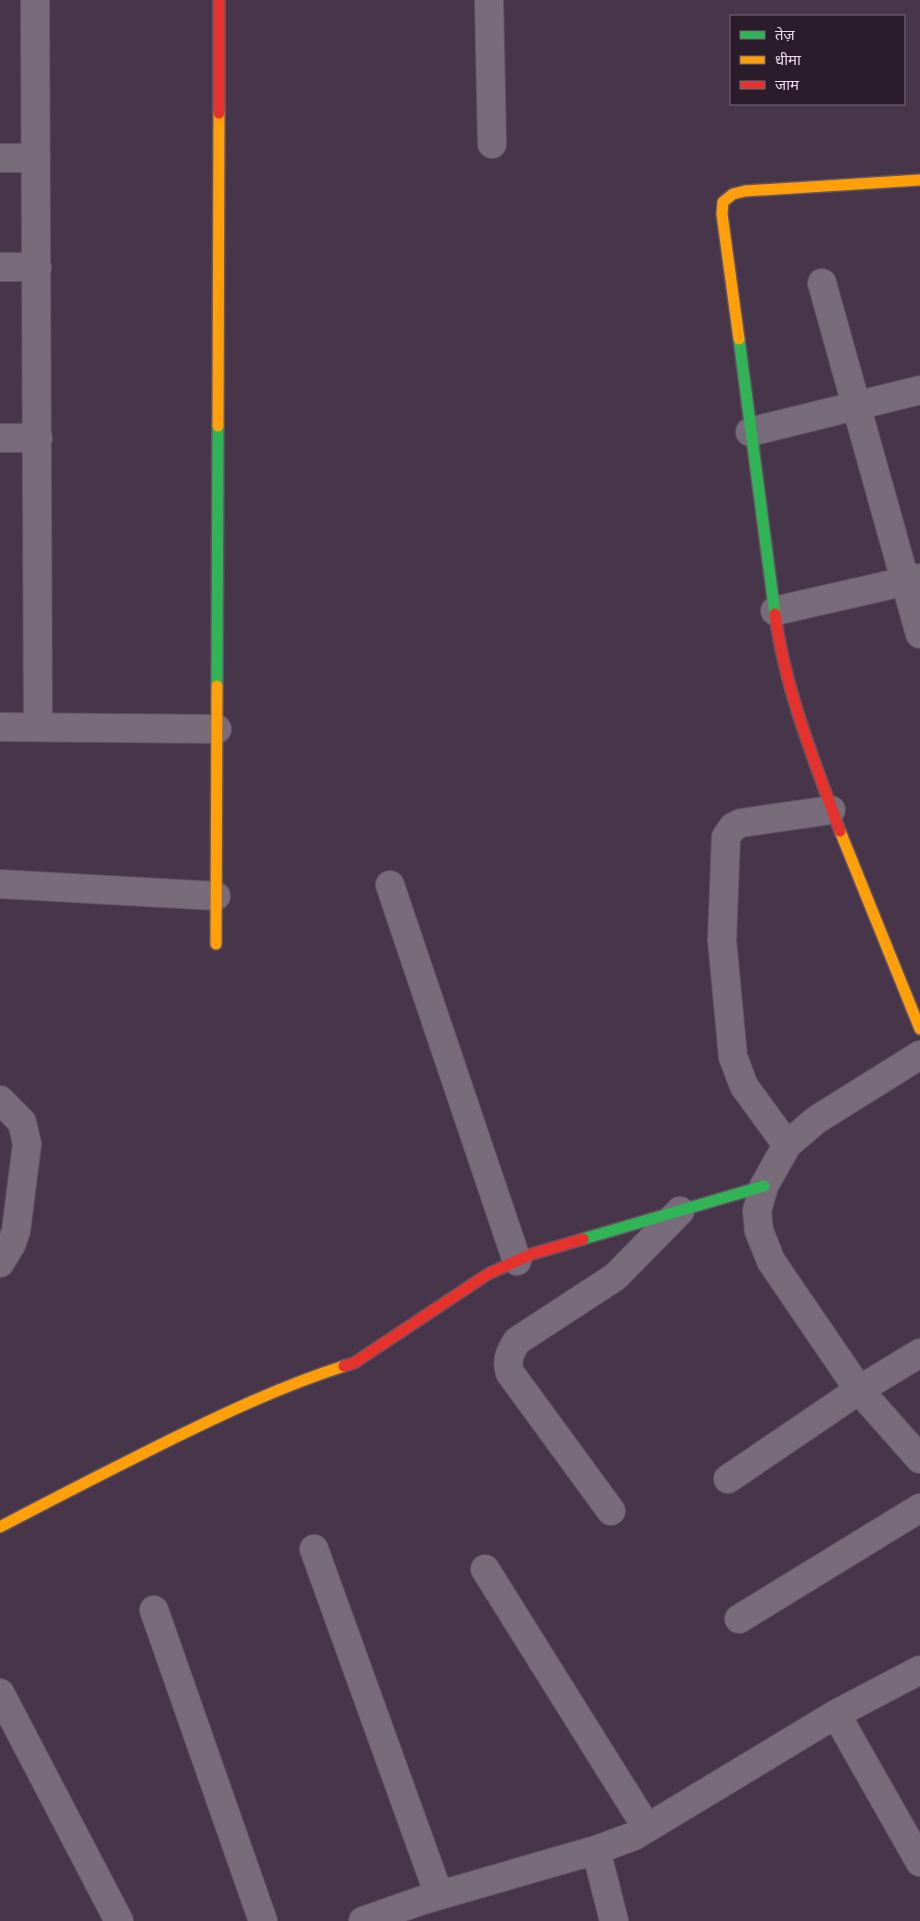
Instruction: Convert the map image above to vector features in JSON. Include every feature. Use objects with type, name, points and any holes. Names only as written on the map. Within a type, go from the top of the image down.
[{"type":"street","points":[[35,0],[38,727]]},
{"type":"street","points":[[216,944],[219,0]]},
{"type":"street","points":[[489,0],[492,144]]},
{"type":"street","points":[[0,158],[36,158]]},
{"type":"street","points":[[920,180],[745,191],[733,194],[723,202],[722,214],[775,611],[780,643],[795,706],[831,810],[920,1029]]},
{"type":"street","points":[[0,267],[37,267]]},
{"type":"street","points":[[822,283],[856,406],[913,580],[920,634]]},
{"type":"street","points":[[750,432],[920,390]]},
{"type":"street","points":[[0,438],[38,438]]},
{"type":"street","points":[[775,611],[913,580]]},
{"type":"street","points":[[0,727],[216,729]]},
{"type":"street","points":[[787,1145],[744,1086],[733,1057],[722,940],[726,837],[732,826],[741,823],[831,810]]},
{"type":"street","points":[[0,884],[216,896]]},
{"type":"street","points":[[390,885],[517,1261]]},
{"type":"street","points":[[920,1055],[816,1120],[787,1145],[764,1186],[757,1211],[759,1231],[771,1261],[860,1390],[920,1459]]},
{"type":"street","points":[[0,1100],[22,1122],[27,1144],[16,1231],[11,1246],[0,1263]]},
{"type":"street","points":[[0,1527],[71,1489],[256,1398],[297,1381],[354,1363],[488,1274],[532,1254],[764,1186]]},
{"type":"street","points":[[611,1511],[510,1372],[507,1363],[517,1341],[615,1277],[680,1211]]},
{"type":"street","points":[[728,1479],[860,1390],[920,1353]]},
{"type":"street","points":[[739,1619],[920,1508]]},
{"type":"street","points":[[314,1549],[439,1895]]},
{"type":"street","points":[[485,1569],[647,1828]]},
{"type":"street","points":[[154,1610],[262,1921]]},
{"type":"street","points":[[363,1921],[439,1895],[596,1850],[647,1828],[836,1714],[920,1670]]},
{"type":"street","points":[[0,1693],[119,1921]]},
{"type":"street","points":[[836,1714],[920,1862]]},
{"type":"street","points":[[596,1850],[614,1921]]},
{"type":"traffic: fast","points":[[739,339],[775,614]]},
{"type":"traffic: fast","points":[[217,686],[218,426]]},
{"type":"traffic: fast","points":[[583,1239],[764,1186]]},
{"type":"traffic: slow","points":[[218,426],[219,113]]},
{"type":"traffic: slow","points":[[739,339],[722,214],[723,202],[733,194],[745,191],[920,180]]},
{"type":"traffic: slow","points":[[216,944],[217,686]]},
{"type":"traffic: slow","points":[[840,831],[920,1029]]},
{"type":"traffic: slow","points":[[0,1527],[210,1421],[276,1391],[344,1366]]},
{"type":"traffic: jam","points":[[219,0],[219,113]]},
{"type":"traffic: jam","points":[[775,614],[793,697],[840,831]]},
{"type":"traffic: jam","points":[[344,1366],[354,1363],[488,1274],[532,1254],[583,1239]]}]
